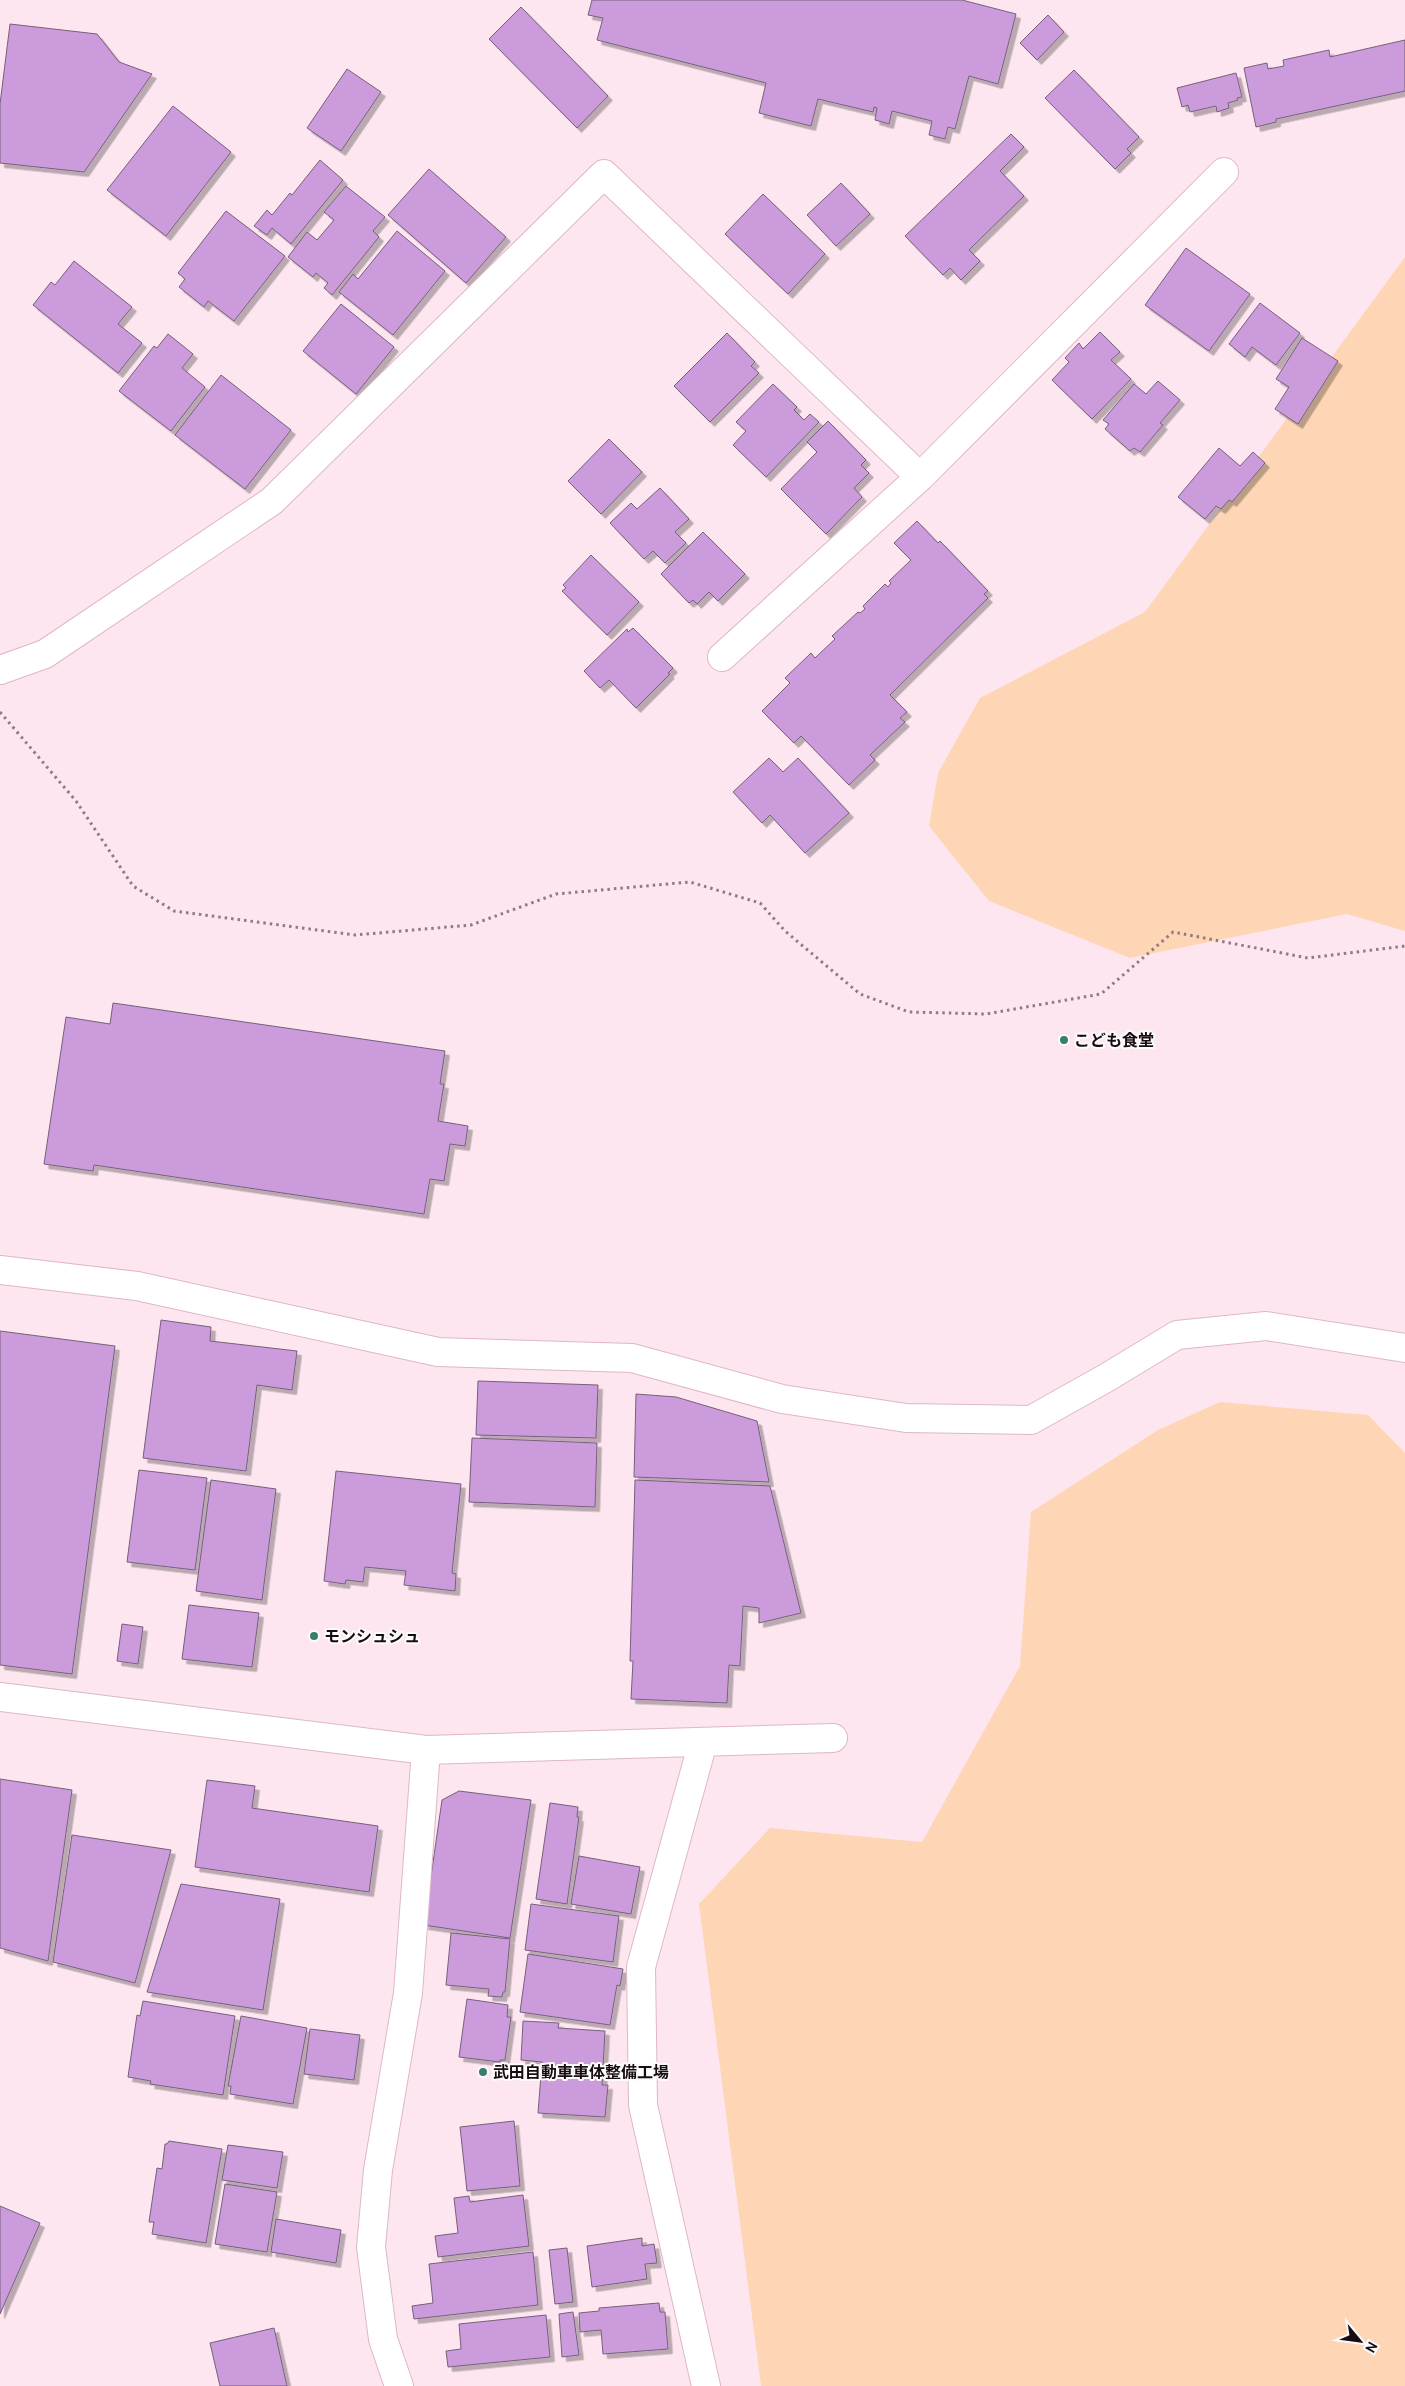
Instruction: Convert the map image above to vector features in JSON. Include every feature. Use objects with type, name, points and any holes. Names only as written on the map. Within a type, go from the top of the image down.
[{"type":"street","points":[[722,657],[920,477],[1224,172]]},
{"type":"street","points":[[0,670],[45,654],[272,501],[604,174],[920,477]]},
{"type":"street","points":[[0,1270],[138,1286],[438,1352],[632,1358],[782,1399],[906,1418],[1031,1420],[1177,1335],[1266,1326],[1405,1348]]},
{"type":"street","points":[[0,1697],[426,1750],[834,1738]]},
{"type":"street","points":[[702,1742],[641,1967],[643,2105],[706,2386]]},
{"type":"street","points":[[399,2386],[383,2339],[371,2247],[378,2170],[408,1993],[426,1750]]},
{"type":"path","points":[[0,712],[76,802],[133,886],[174,911],[355,935],[470,926],[556,894],[690,882],[760,903],[784,931],[860,994],[909,1012],[986,1014],[1101,994],[1173,932],[1308,958],[1405,946]]},
{"type":"shaded area","points":[[1405,257],[1405,931],[1347,914],[1130,958],[989,901],[929,826],[938,773],[980,698],[1145,612]]},
{"type":"shaded area","points":[[1220,1402],[1368,1415],[1405,1453],[1405,2386],[761,2386],[699,1904],[770,1828],[922,1842],[1020,1666],[1031,1512],[1158,1430]]},
{"type":"building","points":[[592,0],[962,0],[1016,14],[998,84],[969,76],[955,129],[948,127],[945,139],[929,135],[932,121],[892,111],[889,124],[875,120],[877,108],[874,107],[873,112],[818,99],[811,126],[759,113],[766,83],[597,40],[603,18],[588,15]]},
{"type":"building","points":[[521,7],[608,96],[577,128],[489,39]]},
{"type":"building","points":[[1048,15],[1064,32],[1037,60],[1020,43]]},
{"type":"building","points":[[10,24],[97,34],[119,62],[152,74],[84,172],[0,163],[0,104]]},
{"type":"building","points":[[1405,40],[1405,91],[1276,119],[1276,122],[1256,127],[1244,68],[1267,63],[1268,69],[1284,66],[1283,60],[1329,50],[1330,57]]},
{"type":"building","points":[[347,69],[381,92],[341,151],[307,128]]},
{"type":"building","points":[[1074,70],[1139,137],[1127,149],[1131,153],[1115,169],[1045,98]]},
{"type":"building","points":[[1236,73],[1242,97],[1228,103],[1229,108],[1217,112],[1216,106],[1190,112],[1188,105],[1182,107],[1177,88]]},
{"type":"building","points":[[173,106],[231,152],[166,236],[107,190]]},
{"type":"building","points":[[1011,134],[1024,147],[1000,171],[1024,196],[969,250],[980,261],[961,280],[950,268],[943,275],[905,236]]},
{"type":"building","points":[[320,160],[343,180],[291,244],[272,228],[267,235],[254,226],[267,210],[272,215],[290,193],[292,195]]},
{"type":"building","points":[[429,169],[506,237],[466,283],[388,215]]},
{"type":"building","points":[[841,183],[870,214],[836,246],[807,215]]},
{"type":"building","points":[[346,186],[385,217],[373,231],[379,237],[332,295],[324,288],[328,283],[316,273],[313,277],[288,257],[307,232],[317,240],[334,220],[324,212]]},
{"type":"building","points":[[763,194],[825,254],[788,294],[725,234]]},
{"type":"building","points":[[226,211],[285,256],[234,321],[208,301],[204,307],[179,287],[185,279],[178,273]]},
{"type":"building","points":[[397,231],[445,271],[393,335],[339,292],[353,274],[358,279]]},
{"type":"building","points":[[1186,248],[1250,294],[1209,351],[1145,305]]},
{"type":"building","points":[[74,261],[132,307],[118,324],[142,343],[118,373],[33,305],[51,282],[55,285]]},
{"type":"building","points":[[1260,303],[1300,333],[1276,365],[1252,347],[1245,357],[1229,344]]},
{"type":"building","points":[[341,304],[394,347],[356,394],[303,351]]},
{"type":"building","points":[[1100,332],[1120,352],[1111,360],[1131,379],[1092,419],[1052,380],[1069,362],[1065,358],[1079,343],[1083,349]]},
{"type":"building","points":[[727,333],[755,362],[751,366],[759,373],[710,422],[674,386]]},
{"type":"building","points":[[168,334],[193,354],[182,368],[205,387],[171,431],[119,391],[154,346],[157,348]]},
{"type":"building","points":[[1302,338],[1338,361],[1298,424],[1275,409],[1289,387],[1276,379]]},
{"type":"building","points":[[221,375],[291,430],[245,489],[175,435]]},
{"type":"building","points":[[1158,381],[1180,400],[1160,423],[1163,425],[1140,452],[1134,448],[1130,451],[1105,429],[1109,424],[1103,420],[1134,384],[1146,394]]},
{"type":"building","points":[[773,384],[797,407],[794,410],[804,420],[810,414],[819,422],[766,477],[733,445],[746,431],[736,422]]},
{"type":"building","points":[[828,421],[866,460],[861,465],[869,473],[854,488],[862,497],[826,534],[781,489],[817,452],[807,442]]},
{"type":"building","points":[[609,439],[642,472],[601,514],[568,481]]},
{"type":"building","points":[[1219,448],[1240,466],[1253,452],[1265,463],[1232,502],[1229,500],[1221,509],[1216,506],[1205,519],[1178,497]]},
{"type":"building","points":[[660,488],[689,519],[675,532],[686,543],[665,563],[653,551],[644,559],[610,523],[631,503],[637,509]]},
{"type":"building","points":[[917,521],[938,543],[940,541],[988,591],[984,594],[988,598],[890,695],[907,712],[900,718],[905,722],[870,755],[875,760],[849,785],[801,736],[794,743],[762,711],[790,683],[785,678],[811,653],[815,658],[835,639],[832,636],[858,612],[860,613],[865,609],[863,606],[885,584],[888,587],[891,583],[889,581],[911,560],[894,543]]},
{"type":"building","points":[[703,532],[745,574],[718,601],[709,592],[697,604],[693,600],[689,603],[661,574]]},
{"type":"building","points":[[591,555],[639,602],[607,635],[562,591],[566,588],[563,585]]},
{"type":"building","points":[[633,628],[673,668],[668,673],[670,674],[636,708],[609,680],[600,688],[584,671],[627,629],[628,632]]},
{"type":"building","points":[[769,758],[783,772],[798,758],[849,813],[805,853],[770,815],[762,823],[733,792]]},
{"type":"building","points":[[113,1003],[445,1051],[440,1084],[444,1084],[438,1121],[468,1126],[465,1146],[450,1144],[444,1181],[430,1179],[424,1214],[94,1165],[93,1171],[44,1164],[66,1017],[110,1024]]},
{"type":"building","points":[[161,1320],[211,1327],[210,1341],[297,1351],[292,1390],[257,1385],[246,1471],[143,1458]]},
{"type":"building","points":[[0,1331],[115,1346],[72,1674],[0,1665]]},
{"type":"building","points":[[478,1381],[598,1385],[596,1438],[476,1435]]},
{"type":"building","points":[[636,1394],[676,1397],[757,1421],[769,1482],[634,1477]]},
{"type":"building","points":[[472,1438],[597,1443],[595,1507],[469,1502]]},
{"type":"building","points":[[139,1470],[207,1478],[195,1570],[127,1562]]},
{"type":"building","points":[[336,1471],[461,1484],[452,1573],[456,1574],[455,1591],[404,1585],[406,1571],[365,1567],[363,1582],[346,1580],[345,1584],[324,1581]]},
{"type":"building","points":[[211,1480],[276,1489],[262,1600],[196,1591]]},
{"type":"building","points":[[635,1480],[770,1486],[801,1613],[759,1623],[759,1608],[743,1606],[740,1666],[729,1665],[727,1703],[631,1699],[633,1661],[630,1661]]},
{"type":"building","points":[[189,1605],[259,1613],[252,1667],[182,1659]]},
{"type":"building","points":[[122,1624],[143,1627],[138,1664],[117,1661]]},
{"type":"building","points":[[0,1779],[72,1790],[48,1961],[0,1948]]},
{"type":"building","points":[[207,1780],[255,1786],[252,1808],[378,1826],[369,1892],[195,1867]]},
{"type":"building","points":[[459,1791],[531,1800],[510,1938],[424,1925],[442,1800]]},
{"type":"building","points":[[550,1803],[578,1807],[577,1817],[579,1817],[567,1904],[536,1899]]},
{"type":"building","points":[[72,1835],[171,1850],[135,1983],[53,1962]]},
{"type":"building","points":[[579,1856],[640,1867],[631,1914],[571,1904]]},
{"type":"building","points":[[181,1884],[280,1899],[263,2010],[147,1992]]},
{"type":"building","points":[[531,1904],[619,1916],[613,1962],[525,1950]]},
{"type":"building","points":[[451,1933],[510,1939],[505,1992],[503,1992],[502,1997],[488,1996],[489,1989],[446,1985]]},
{"type":"building","points":[[528,1954],[623,1969],[620,1986],[617,1985],[610,2025],[520,2012]]},
{"type":"building","points":[[467,1999],[508,2005],[507,2017],[511,2017],[505,2060],[500,2060],[500,2062],[459,2057]]},
{"type":"building","points":[[143,2001],[235,2016],[223,2095],[150,2084],[151,2081],[128,2077],[137,2015],[140,2016]]},
{"type":"building","points":[[241,2016],[307,2028],[293,2104],[230,2094],[231,2086],[228,2086]]},
{"type":"building","points":[[523,2021],[559,2023],[558,2028],[605,2031],[602,2085],[608,2085],[605,2117],[538,2113],[542,2062],[521,2060]]},
{"type":"building","points":[[310,2029],[360,2035],[354,2080],[304,2074]]},
{"type":"building","points":[[514,2121],[520,2186],[467,2191],[460,2127]]},
{"type":"building","points":[[169,2141],[222,2149],[206,2243],[152,2234],[154,2222],[149,2222],[157,2168],[162,2169],[165,2144]]},
{"type":"building","points":[[228,2145],[283,2152],[277,2188],[222,2180]]},
{"type":"building","points":[[225,2184],[277,2192],[267,2252],[215,2244]]},
{"type":"building","points":[[523,2195],[529,2246],[438,2257],[435,2236],[458,2233],[454,2198],[469,2196],[470,2202]]},
{"type":"building","points":[[0,2206],[40,2223],[0,2314]]},
{"type":"building","points":[[276,2219],[341,2230],[336,2263],[271,2252]]},
{"type":"building","points":[[642,2238],[642,2246],[654,2244],[657,2263],[645,2264],[647,2279],[592,2287],[587,2246]]},
{"type":"building","points":[[567,2248],[573,2302],[555,2304],[549,2250]]},
{"type":"building","points":[[533,2252],[538,2305],[414,2319],[412,2306],[433,2303],[429,2264]]},
{"type":"building","points":[[659,2303],[660,2312],[665,2312],[668,2349],[603,2354],[601,2330],[580,2332],[579,2313],[599,2311],[599,2308]]},
{"type":"building","points":[[573,2312],[579,2355],[562,2357],[559,2314]]},
{"type":"building","points":[[546,2315],[550,2357],[448,2367],[446,2351],[461,2349],[459,2324]]},
{"type":"building","points":[[274,2328],[287,2386],[220,2386],[210,2343]]},
{"type":"place","name":"こども食堂","points":[[1064,1040]]},
{"type":"place","name":"モンシュシュ","points":[[314,1636]]},
{"type":"place","name":"武田自動車車体整備工場","points":[[483,2072]]}]
